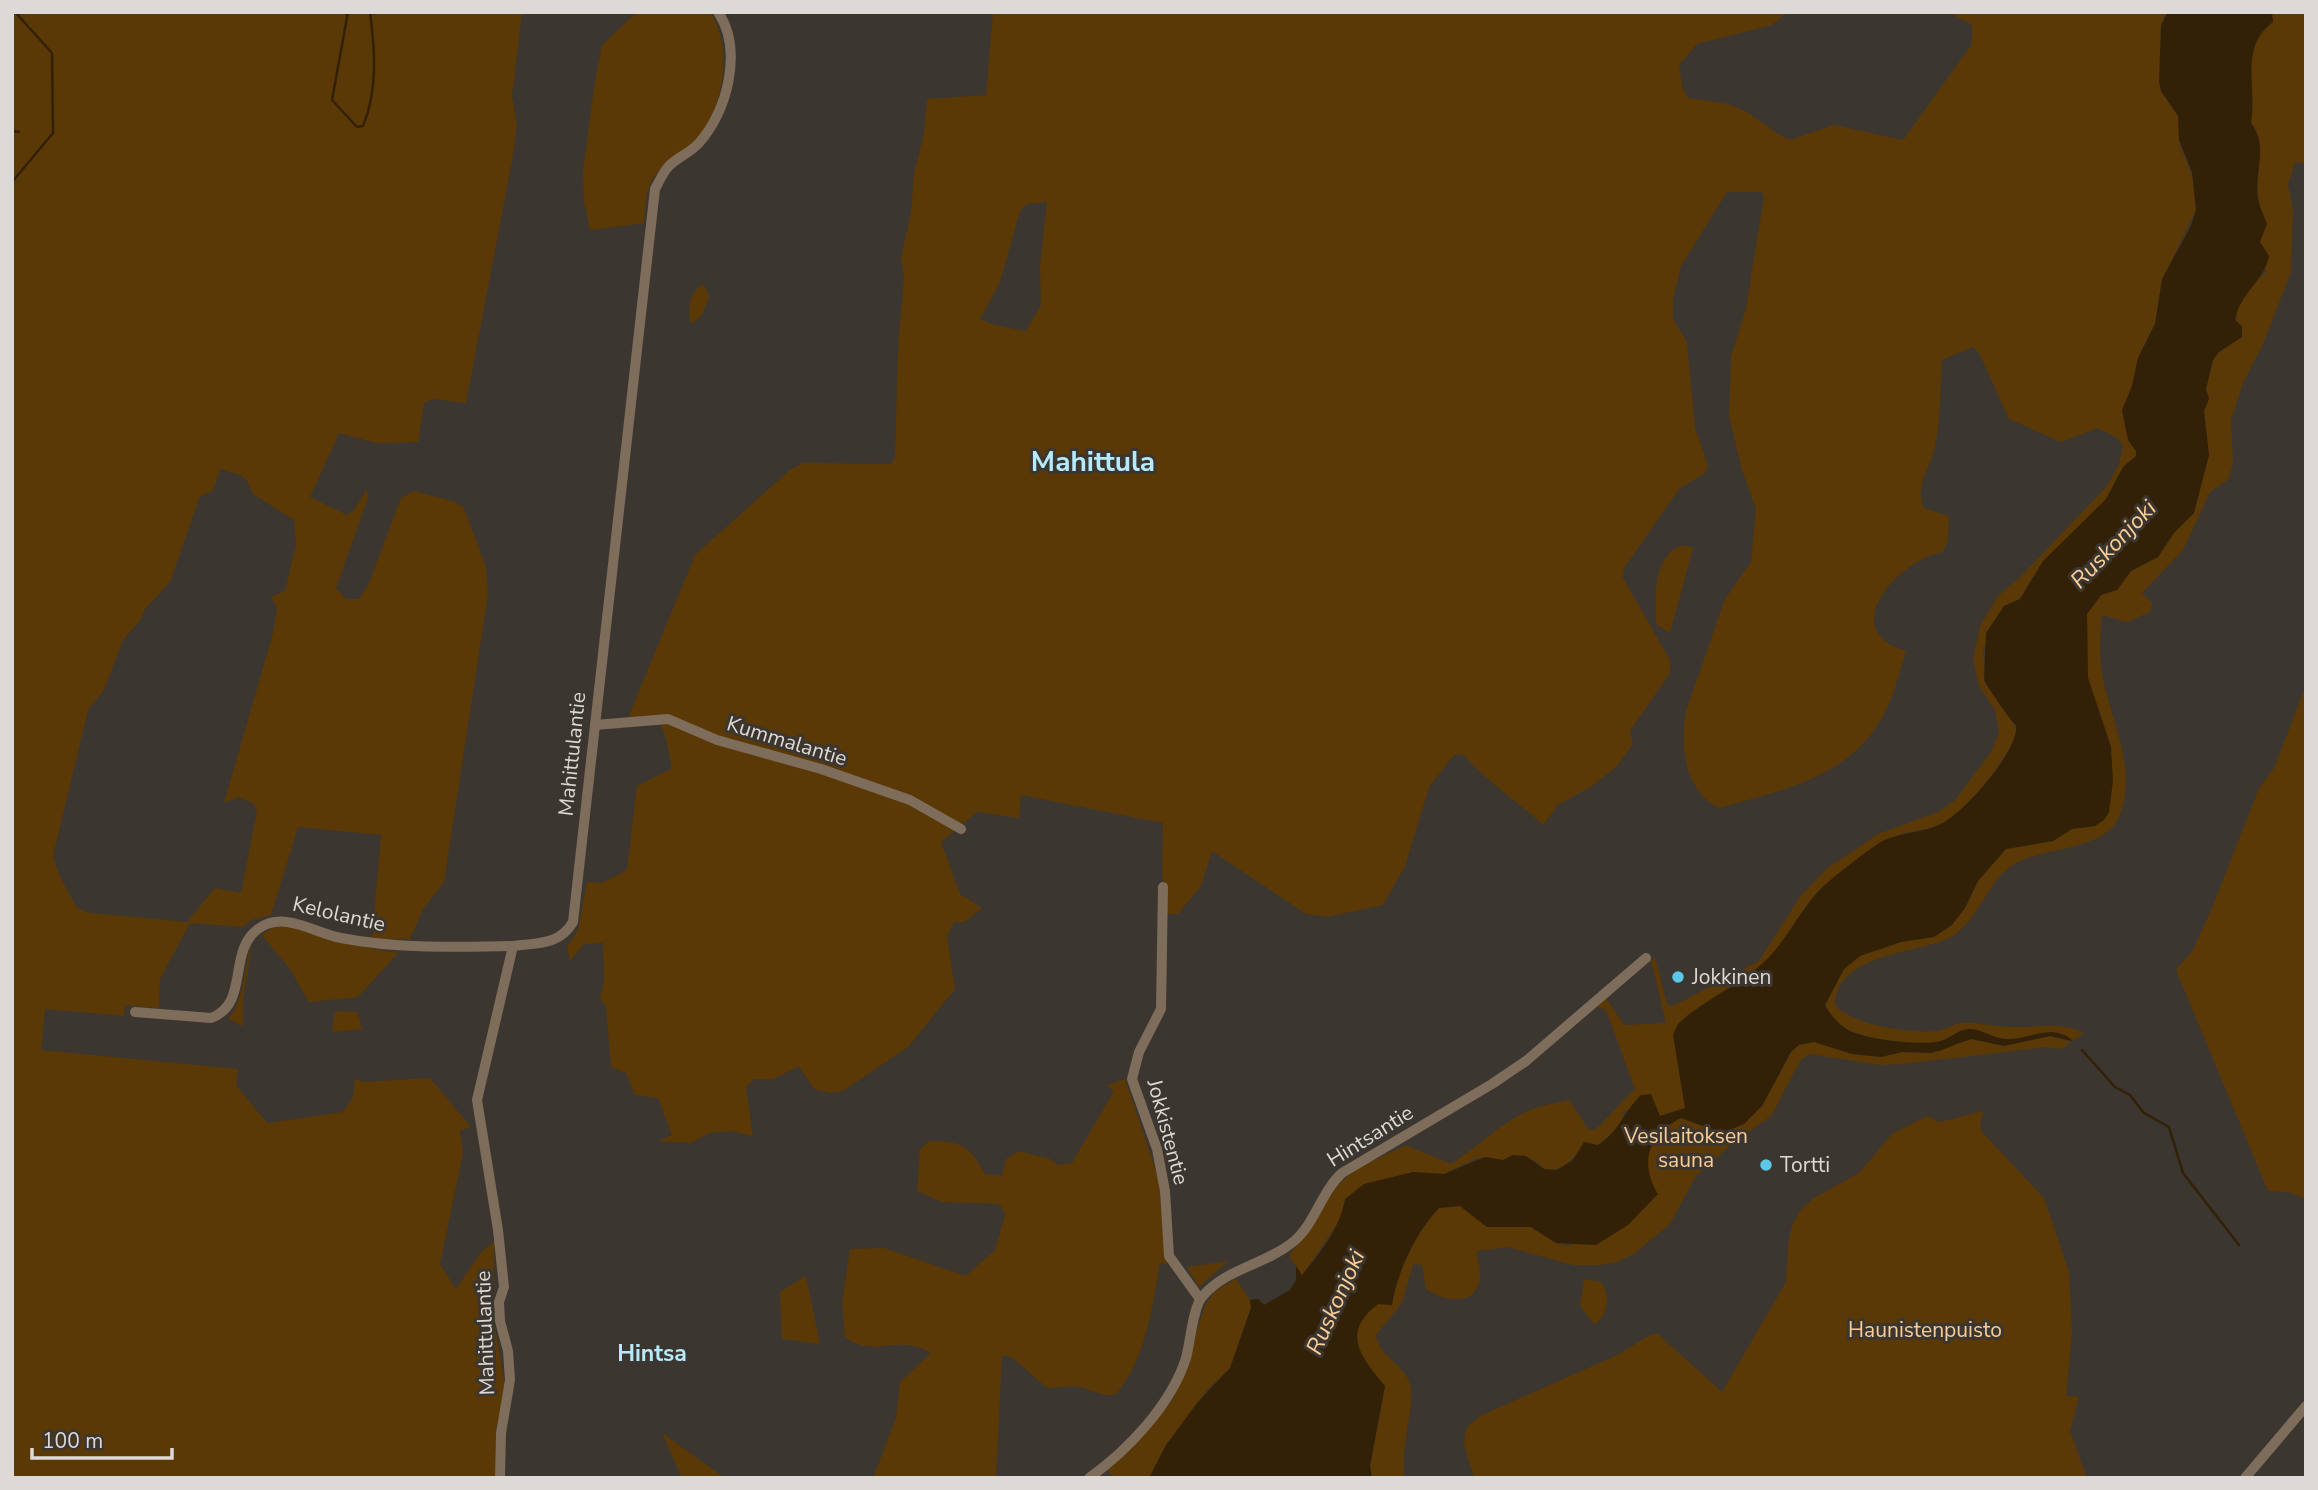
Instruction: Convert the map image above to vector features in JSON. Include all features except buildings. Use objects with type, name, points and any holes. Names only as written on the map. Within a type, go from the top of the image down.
[{"type":"street","name":"Mahittulantie","points":[[500,1478],[500,1433],[510,1380],[508,1351],[500,1321],[499,1302],[504,1287],[498,1230],[477,1100],[513,946],[552,942],[566,934],[573,922],[655,189],[668,167],[700,143],[719,110],[731,57],[730,36],[718,12]]},
{"type":"street","name":"Kummalantie","points":[[595,725],[668,719],[717,740],[821,769],[910,800],[961,829]]},
{"type":"street","name":"Jokkistentie","points":[[1163,887],[1161,1009],[1139,1052],[1132,1079],[1157,1149],[1165,1191],[1169,1256],[1200,1299]]},
{"type":"street","name":"Kelolantie","points":[[135,1012],[211,1018],[221,1014],[233,998],[241,953],[248,936],[262,926],[279,920],[336,937],[383,945],[513,946]]},
{"type":"street","name":"Hintsantie","points":[[1200,1299],[1223,1277],[1277,1253],[1296,1240],[1331,1183],[1342,1173],[1526,1061],[1646,958]]},
{"type":"street","points":[[1089,1478],[1107,1465],[1147,1423],[1173,1387],[1185,1360],[1200,1299]]},
{"type":"street","points":[[2245,1478],[2257,1473],[2306,1406]]},
{"type":"green space","points":[[12,12],[522,12],[512,96],[517,125],[512,161],[466,403],[433,399],[424,403],[418,442],[376,443],[339,433],[310,497],[347,515],[354,510],[367,489],[368,498],[336,588],[346,599],[359,599],[369,583],[401,498],[414,491],[456,502],[464,508],[486,567],[488,594],[444,882],[423,909],[410,939],[372,939],[381,835],[298,827],[271,915],[251,920],[243,927],[190,923],[160,979],[159,1008],[125,1005],[124,1016],[45,1009],[41,1050],[238,1069],[236,1085],[267,1123],[343,1112],[353,1097],[355,1079],[365,1082],[430,1078],[471,1127],[460,1130],[463,1153],[440,1264],[456,1289],[481,1252],[494,1242],[493,1314],[505,1388],[496,1430],[495,1478],[12,1478]],"holes":[[[220,469],[246,479],[253,494],[294,520],[296,545],[285,591],[271,597],[277,608],[273,633],[224,803],[238,797],[253,803],[257,811],[241,893],[215,888],[187,922],[90,913],[77,908],[59,875],[53,856],[88,710],[104,690],[123,640],[141,619],[144,610],[170,582],[200,496],[213,491]]]},
{"type":"green space","points":[[637,12],[710,12],[722,42],[724,59],[719,95],[706,127],[696,140],[661,168],[652,180],[644,223],[590,230],[584,202],[583,172],[602,45]]},
{"type":"green space","points":[[993,12],[1788,12],[1772,25],[1697,44],[1679,65],[1683,90],[1689,98],[1723,103],[1741,109],[1790,140],[1834,125],[1903,140],[1972,44],[1972,25],[1948,12],[2168,12],[2163,18],[2161,91],[2178,116],[2180,145],[2193,179],[2196,210],[2162,280],[2156,321],[2138,358],[2132,386],[2122,410],[2128,440],[2136,451],[2136,456],[2123,467],[2106,499],[2091,516],[2043,561],[2020,599],[2004,606],[1983,651],[1986,685],[1999,699],[2017,731],[1987,781],[1955,815],[1934,827],[1899,835],[1843,870],[1814,896],[1784,942],[1763,965],[1686,1016],[1678,1067],[1686,1108],[1659,1116],[1625,1110],[1619,1127],[1598,1145],[1584,1142],[1573,1158],[1557,1169],[1544,1169],[1536,1161],[1513,1155],[1503,1160],[1485,1157],[1475,1159],[1444,1174],[1413,1172],[1345,1199],[1341,1218],[1302,1276],[1289,1256],[1338,1185],[1356,1169],[1406,1145],[1451,1164],[1519,1115],[1569,1100],[1589,1130],[1596,1129],[1635,1089],[1606,1010],[1596,1006],[1605,996],[1624,1025],[1666,1023],[1651,960],[1655,957],[1667,1004],[1673,1006],[1759,961],[1799,898],[1826,869],[1878,834],[1938,812],[1954,801],[1992,751],[1999,732],[1995,710],[1979,686],[1973,660],[1980,626],[1998,596],[2020,577],[2107,486],[2119,464],[2123,446],[2119,439],[2098,428],[2061,442],[2009,419],[1979,353],[1973,347],[1942,360],[1937,436],[1922,484],[1921,500],[1924,508],[1949,516],[1948,540],[1943,552],[1926,557],[1893,581],[1881,596],[1875,612],[1875,628],[1885,641],[1906,651],[1892,696],[1880,721],[1866,741],[1849,757],[1830,770],[1787,788],[1719,808],[1707,800],[1692,779],[1685,752],[1686,711],[1725,599],[1751,562],[1756,509],[1742,470],[1729,416],[1731,357],[1746,308],[1764,197],[1761,192],[1727,192],[1681,266],[1673,299],[1673,319],[1687,342],[1695,428],[1708,465],[1705,473],[1680,488],[1624,568],[1623,578],[1670,660],[1670,673],[1630,731],[1633,744],[1617,766],[1592,786],[1558,805],[1543,825],[1463,754],[1454,755],[1429,787],[1405,866],[1383,905],[1327,917],[1306,914],[1212,851],[1201,886],[1178,914],[1167,914],[1167,886],[1162,878],[1163,823],[1021,795],[1019,818],[977,812],[941,842],[960,894],[982,908],[964,922],[954,922],[947,936],[955,989],[908,1047],[843,1091],[830,1093],[814,1089],[799,1066],[773,1079],[754,1079],[746,1087],[753,1136],[732,1131],[709,1133],[691,1143],[658,1141],[672,1135],[658,1098],[635,1095],[626,1073],[611,1067],[606,1006],[600,999],[604,982],[603,943],[584,944],[570,961],[567,947],[578,930],[587,882],[602,883],[627,870],[637,786],[671,769],[661,725],[628,718],[695,555],[790,470],[803,463],[891,464],[895,458],[898,348],[904,278],[901,258],[911,212],[914,173],[924,134],[927,99],[986,95]],"holes":[[[1047,202],[1040,266],[1041,305],[1026,331],[994,325],[980,319],[1000,282],[1020,211],[1027,204]]]},
{"type":"green space","points":[[2272,12],[2306,12],[2306,164],[2295,162],[2288,185],[2293,210],[2291,272],[2263,344],[2243,383],[2231,420],[2233,461],[2229,479],[2210,492],[2183,550],[2142,593],[2152,603],[2150,612],[2127,622],[2102,615],[2102,674],[2125,764],[2124,801],[2118,819],[2099,837],[2013,865],[1996,881],[1961,930],[1937,943],[1864,965],[1849,974],[1839,988],[1835,1005],[1843,1012],[1867,1023],[1912,1031],[1936,1031],[1968,1023],[2004,1027],[2057,1026],[2084,1033],[2073,1041],[2049,1032],[2006,1039],[1970,1029],[1962,1030],[1941,1041],[1908,1043],[1851,1031],[1836,1020],[1825,1005],[1844,969],[1860,956],[1901,942],[1934,937],[1965,908],[1978,881],[2006,849],[2053,841],[2072,829],[2095,826],[2111,747],[2088,678],[2087,614],[2101,595],[2117,590],[2131,571],[2158,557],[2174,533],[2194,513],[2209,455],[2204,411],[2209,399],[2206,389],[2213,360],[2219,352],[2242,337],[2237,308],[2245,293],[2266,272],[2260,242],[2267,224],[2259,204],[2257,188],[2260,150],[2251,123],[2252,68],[2256,43],[2273,22]]},
{"type":"green space","points":[[704,284],[709,297],[702,315],[691,324],[690,301],[695,291]]},
{"type":"green space","points":[[1684,545],[1693,548],[1670,633],[1656,624],[1656,590],[1666,558],[1673,550]]},
{"type":"green space","points":[[2306,685],[2306,1199],[2288,1192],[2268,1191],[2176,970],[2193,950],[2259,788],[2274,768]]},
{"type":"green space","points":[[285,925],[341,943],[398,953],[358,997],[309,1002],[290,969],[262,935],[273,927]]},
{"type":"green space","points":[[252,944],[243,999],[243,1026],[228,1019],[238,1003]]},
{"type":"green space","points":[[335,1011],[357,1012],[362,1029],[332,1032]]},
{"type":"green space","name":"Vesilaitoksen sauna","points":[[2050,1036],[2071,1042],[2062,1049],[2046,1047],[1902,1064],[1879,1065],[1810,1054],[1800,1061],[1771,1116],[1732,1144],[1696,1176],[1670,1224],[1635,1253],[1618,1262],[1573,1265],[1508,1247],[1477,1251],[1480,1273],[1478,1284],[1468,1297],[1460,1299],[1442,1297],[1426,1289],[1422,1265],[1413,1264],[1402,1303],[1376,1335],[1386,1355],[1403,1371],[1410,1384],[1411,1404],[1404,1453],[1405,1478],[1372,1478],[1370,1466],[1385,1386],[1362,1355],[1357,1335],[1366,1315],[1378,1304],[1392,1305],[1409,1253],[1423,1228],[1439,1208],[1460,1206],[1487,1227],[1531,1227],[1556,1243],[1569,1246],[1647,1177],[1648,1149],[1672,1122],[1681,1118],[1722,1133],[1744,1124],[1762,1106],[1791,1052],[1799,1045],[1814,1042],[1852,1054],[1881,1057],[1902,1052],[1931,1053],[1971,1039],[2004,1046]]},
{"type":"green space","points":[[1125,1079],[1158,1177],[1167,1264],[1160,1263],[1146,1332],[1126,1381],[1115,1395],[1105,1395],[1076,1386],[1047,1388],[1013,1358],[1002,1355],[996,1478],[873,1478],[896,1418],[900,1382],[931,1353],[908,1345],[866,1346],[845,1337],[842,1303],[850,1249],[884,1248],[966,1276],[995,1250],[1005,1215],[1000,1204],[942,1202],[917,1191],[920,1149],[930,1141],[958,1144],[969,1151],[985,1174],[1002,1176],[1006,1159],[1019,1151],[1050,1159],[1058,1165],[1072,1163],[1114,1091],[1107,1085]]},
{"type":"green space","name":"Haunistenpuisto","points":[[1983,1111],[1980,1125],[1982,1132],[2044,1198],[2069,1272],[2072,1332],[2066,1396],[2079,1397],[2070,1431],[2087,1478],[1474,1478],[1464,1445],[1466,1428],[1480,1416],[1617,1355],[1650,1335],[1658,1334],[1722,1392],[1786,1282],[1792,1225],[1801,1210],[1814,1198],[1859,1173],[1892,1134],[1927,1116],[1940,1122]]},
{"type":"green space","points":[[1228,1261],[1199,1287],[1187,1267]]},
{"type":"green space","points":[[806,1276],[820,1344],[782,1339],[780,1292]]},
{"type":"green space","points":[[1236,1279],[1250,1300],[1251,1308],[1230,1368],[1207,1390],[1166,1445],[1149,1478],[1114,1478],[1108,1470],[1174,1398],[1205,1306],[1215,1291]]},
{"type":"green space","points":[[1584,1279],[1601,1282],[1606,1293],[1605,1311],[1594,1324],[1580,1306]]},
{"type":"green space","points":[[662,1433],[725,1478],[682,1478]]},
{"type":"water","name":"Ruskonjoki","points":[[2168,12],[2272,12],[2273,22],[2256,43],[2253,55],[2251,123],[2259,141],[2257,188],[2260,208],[2267,224],[2260,242],[2269,256],[2262,273],[2242,302],[2235,320],[2242,326],[2242,337],[2219,352],[2213,360],[2206,389],[2209,399],[2204,411],[2209,455],[2194,513],[2174,533],[2158,557],[2131,571],[2117,590],[2101,595],[2087,614],[2088,678],[2111,747],[2113,781],[2109,812],[2104,820],[2095,826],[2072,829],[2053,841],[2006,849],[1978,881],[1965,908],[1952,925],[1934,937],[1901,942],[1860,956],[1844,969],[1825,1005],[1846,1029],[1882,1039],[1941,1041],[1962,1030],[1970,1029],[2006,1039],[2049,1032],[2073,1041],[2050,1036],[2004,1046],[1971,1039],[1931,1053],[1902,1052],[1881,1057],[1852,1054],[1814,1042],[1799,1045],[1791,1052],[1762,1106],[1744,1124],[1722,1133],[1681,1118],[1661,1132],[1654,1141],[1648,1161],[1652,1182],[1658,1194],[1628,1225],[1596,1245],[1556,1243],[1531,1227],[1487,1227],[1460,1206],[1439,1208],[1423,1228],[1409,1253],[1392,1305],[1378,1304],[1366,1315],[1357,1335],[1362,1355],[1385,1386],[1370,1466],[1372,1478],[1149,1478],[1166,1445],[1197,1403],[1230,1368],[1251,1308],[1250,1300],[1258,1299],[1264,1305],[1290,1290],[1296,1280],[1296,1266],[1302,1275],[1323,1248],[1339,1220],[1345,1199],[1364,1184],[1413,1172],[1444,1174],[1485,1157],[1503,1160],[1513,1155],[1526,1156],[1544,1169],[1557,1170],[1573,1160],[1584,1142],[1598,1145],[1605,1140],[1641,1095],[1651,1094],[1660,1116],[1685,1108],[1673,1035],[1678,1024],[1764,962],[1817,893],[1845,868],[1881,842],[1946,821],[1978,792],[2001,763],[2010,749],[2016,725],[1984,680],[1986,633],[2004,606],[2020,599],[2043,561],[2106,499],[2123,467],[2136,456],[2136,451],[2128,440],[2122,410],[2132,386],[2138,358],[2155,324],[2162,279],[2191,226],[2196,210],[2192,172],[2179,140],[2178,116],[2161,91],[2159,81],[2161,25]]},
{"type":"waterway","points":[[12,182],[53,133],[52,53],[15,12]]},
{"type":"waterway","points":[[348,12],[332,100],[357,127],[363,126],[373,84],[374,55],[370,12]]},
{"type":"waterway","points":[[12,131],[19,132]]},
{"type":"waterway","points":[[1938,1050],[1951,1045]]},
{"type":"waterway","points":[[2082,1050],[2115,1087],[2130,1095],[2144,1113],[2169,1127],[2183,1173],[2239,1245]]},
{"type":"place","name":"Jokkinen","points":[[1678,977]]},
{"type":"place","name":"Tortti","points":[[1766,1165]]},
{"type":"district","name":"Mahittula","points":[[1093,461]]},
{"type":"district","name":"Hintsa","points":[[652,1353]]}]
